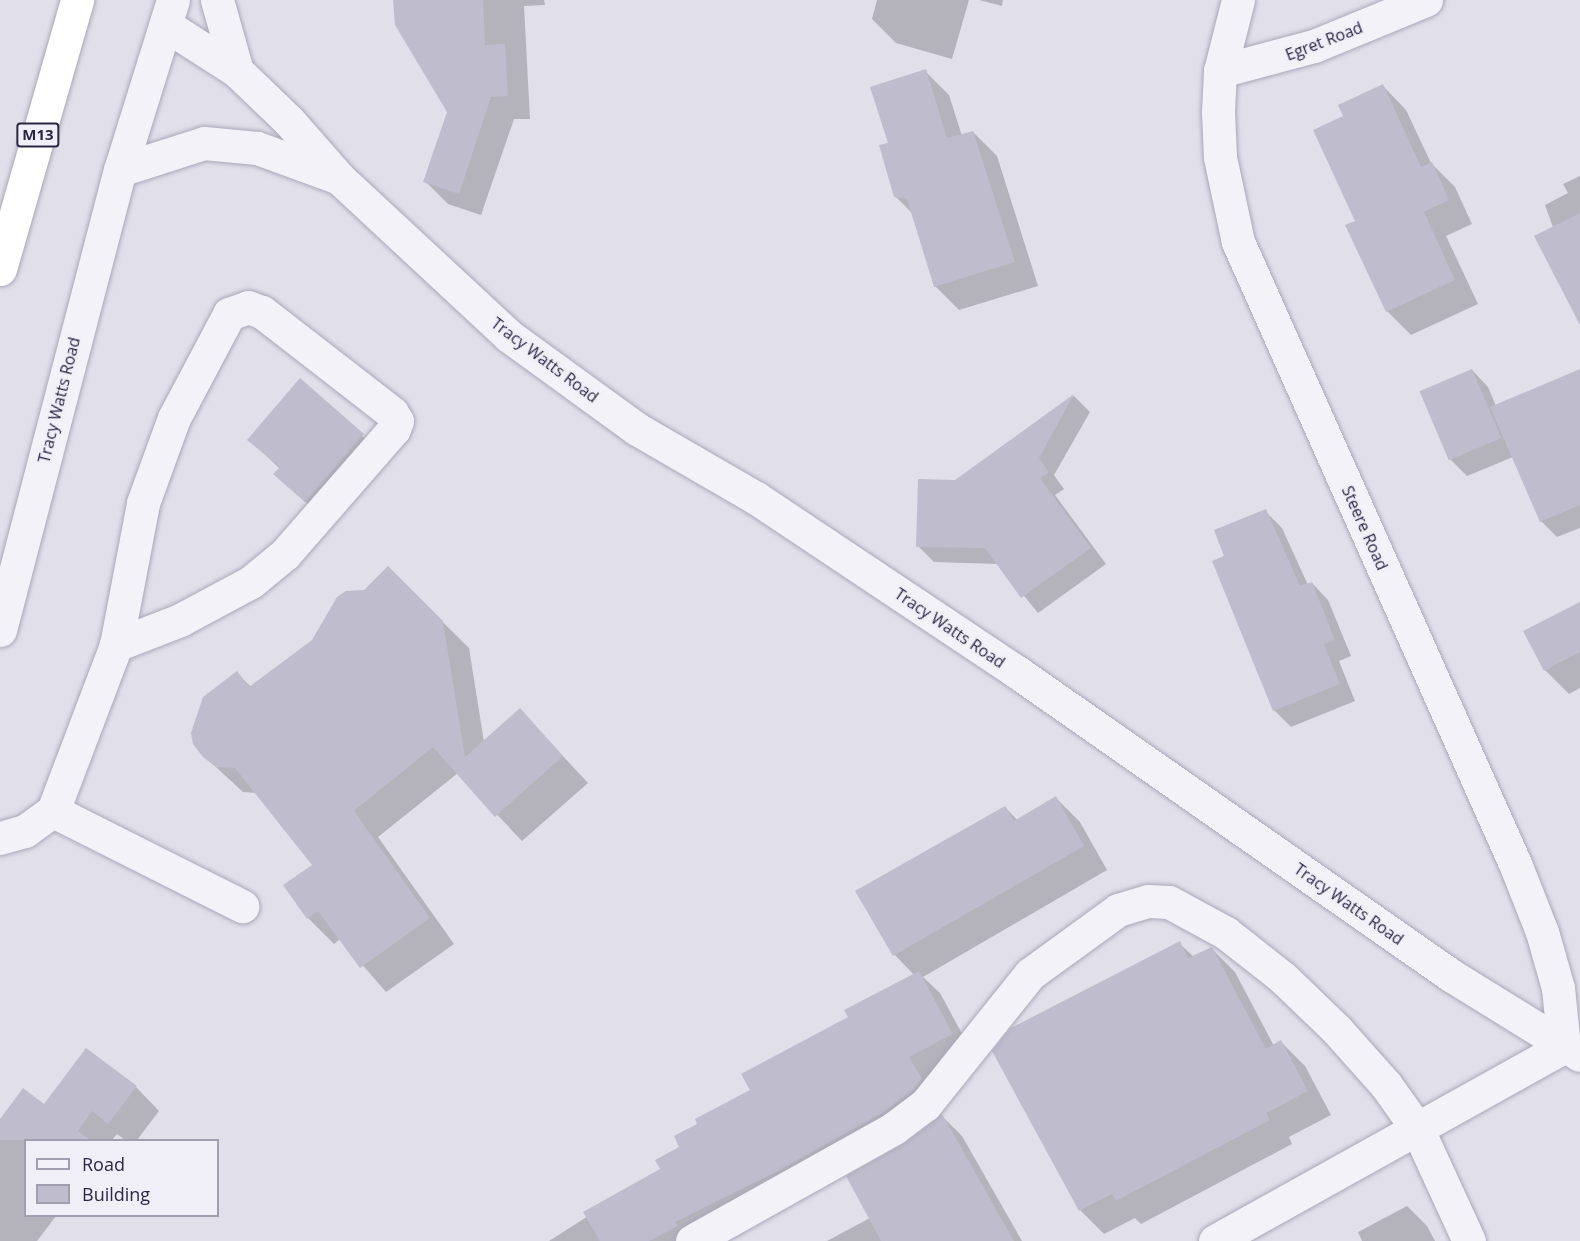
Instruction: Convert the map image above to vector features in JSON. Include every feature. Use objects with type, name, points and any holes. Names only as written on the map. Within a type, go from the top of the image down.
[{"type":"highway","name":"M13","points":[[0,269],[77,0]]},
{"type":"street","points":[[217,0],[237,71]]},
{"type":"street","name":"Steere Road","points":[[1238,0],[1220,71],[1220,157],[1238,242],[1516,866],[1542,932],[1558,988],[1572,1051]]},
{"type":"street","name":"Egret Road","points":[[1220,71],[1268,62],[1314,46],[1426,0]]},
{"type":"street","name":"Tracy Watts Road","points":[[0,630],[120,170],[170,13],[237,71],[289,121],[339,178],[509,336],[637,429],[756,498],[1017,672],[1452,976],[1572,1051]]},
{"type":"street","name":"Tracy Watts Road","points":[[120,170],[159,155],[215,144],[257,148],[339,178]]},
{"type":"street","points":[[0,838],[25,831],[53,811],[116,645],[143,503],[174,418],[229,314],[248,307],[262,312],[392,413],[397,421],[394,429],[285,554],[251,582],[180,620],[116,645]]},
{"type":"street","points":[[53,811],[242,906]]},
{"type":"street","points":[[692,1241],[894,1128],[925,1105],[1030,974],[1118,910],[1148,901],[1169,902],[1198,915],[1282,977],[1380,1077],[1418,1130],[1469,1241]]},
{"type":"street","points":[[1215,1241],[1418,1130],[1572,1051]]},
{"type":"building","points":[[393,0],[483,0],[485,45],[505,44],[508,96],[491,97],[459,194],[423,182],[447,112],[395,25]]},
{"type":"building","points":[[926,69],[947,138],[973,131],[1015,262],[934,287],[907,199],[894,197],[879,145],[888,143],[870,87]]},
{"type":"building","points":[[1383,84],[1421,167],[1432,162],[1449,200],[1424,212],[1455,280],[1386,312],[1345,225],[1355,221],[1313,130],[1343,116],[1338,105]]},
{"type":"building","points":[[1580,213],[1580,325],[1534,236]]},
{"type":"building","points":[[1472,369],[1501,438],[1449,460],[1420,391]]},
{"type":"building","points":[[1580,369],[1580,505],[1540,522],[1490,407]]},
{"type":"building","points":[[300,378],[364,434],[305,502],[273,474],[280,467],[247,440]]},
{"type":"building","points":[[1074,394],[1039,458],[1049,472],[1040,478],[1091,548],[1021,598],[985,548],[916,547],[918,479],[955,480]]},
{"type":"building","points":[[1266,509],[1300,586],[1312,582],[1335,640],[1324,644],[1340,684],[1273,711],[1212,561],[1224,556],[1214,530]]},
{"type":"building","points":[[388,566],[443,621],[465,757],[520,708],[563,756],[495,817],[433,747],[354,811],[430,918],[360,968],[318,911],[307,919],[283,885],[312,865],[235,768],[216,767],[203,757],[193,744],[191,733],[203,697],[237,671],[249,687],[312,640],[337,597],[346,591],[364,590]]},
{"type":"building","points":[[1580,602],[1580,652],[1544,671],[1523,631]]},
{"type":"building","points":[[1056,796],[1084,846],[893,956],[855,891],[1005,806],[1014,821]]},
{"type":"building","points":[[1180,941],[1188,958],[1212,947],[1266,1049],[1281,1040],[1308,1091],[1266,1113],[1270,1120],[1116,1201],[1112,1194],[1079,1211],[992,1051],[1011,1028]]},
{"type":"building","points":[[919,971],[953,1034],[909,1057],[922,1079],[912,1091],[884,1112],[778,1171],[675,1222],[678,1226],[649,1241],[600,1241],[583,1212],[660,1169],[655,1160],[679,1147],[674,1136],[697,1124],[695,1119],[750,1090],[741,1074],[848,1017],[844,1010]]},
{"type":"building","points":[[86,1048],[137,1086],[108,1124],[92,1111],[78,1131],[89,1139],[0,1140],[0,1119],[23,1088],[44,1104]]},
{"type":"building","points":[[942,1114],[1014,1241],[881,1241],[846,1176],[903,1144]]}]
